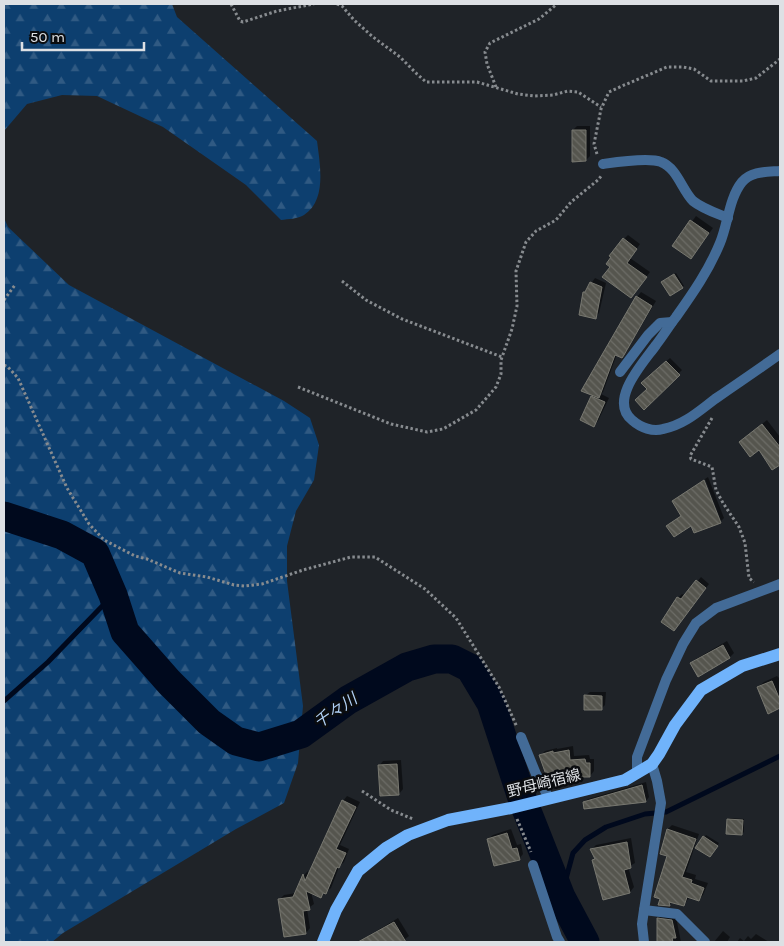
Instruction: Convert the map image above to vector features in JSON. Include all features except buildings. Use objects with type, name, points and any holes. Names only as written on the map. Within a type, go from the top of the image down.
[{"type":"main road","name":"野母崎宿線","points":[[323,942],[336,910],[358,871],[386,848],[408,835],[448,820],[548,799],[625,780],[652,764],[680,718],[701,690],[742,666],[780,654]]},
{"type":"street","points":[[603,164],[640,160],[662,162],[671,170],[693,200],[705,208],[728,218]]},
{"type":"street","points":[[780,171],[760,172],[747,177],[735,193],[721,241],[710,264],[672,322],[637,369],[625,394],[624,404],[627,413],[631,420],[644,428],[654,431],[663,430],[684,422],[780,354]]},
{"type":"street","points":[[620,372],[648,335],[660,324],[672,322]]},
{"type":"street","points":[[637,773],[637,757],[666,680],[691,630],[702,617],[716,608],[780,584]]},
{"type":"street","points":[[521,736],[548,799]]},
{"type":"street","points":[[644,942],[642,924],[661,803],[652,764]]},
{"type":"street","points":[[533,865],[560,942]]},
{"type":"street","points":[[644,910],[677,914],[705,942]]},
{"type":"path","points":[[231,4],[240,21],[243,22],[277,11],[314,4]]},
{"type":"path","points":[[336,4],[342,6],[354,20],[400,57],[426,82],[477,82],[518,94],[534,96],[553,96],[568,91],[578,92],[602,107]]},
{"type":"path","points":[[496,87],[487,64],[486,52],[490,43],[539,19],[557,4]]},
{"type":"path","points":[[298,386],[391,424],[427,432],[443,429],[476,410],[496,387],[501,374],[502,357],[517,306],[516,271],[526,242],[536,231],[556,220],[571,202],[598,180],[603,173],[603,164],[597,156],[594,144],[602,107],[609,92],[667,67],[683,67],[694,70],[711,81],[743,81],[756,78],[780,60]]},
{"type":"path","points":[[342,281],[366,300],[402,319],[502,357]]},
{"type":"path","points":[[4,300],[14,285]]},
{"type":"path","points":[[4,365],[18,378],[66,488],[89,524],[104,540],[135,556],[180,573],[245,586],[262,584],[351,557],[375,557],[425,589],[456,618],[499,687],[521,736]]},
{"type":"path","points":[[715,400],[716,412],[690,456],[691,459],[712,467],[716,490],[722,503],[739,527],[745,543],[749,578],[763,591]]},
{"type":"path","points":[[362,791],[391,810],[408,816],[426,828]]},
{"type":"path","points":[[512,807],[534,858],[533,865]]},
{"type":"green space","points":[[4,4],[172,4],[177,17],[317,141],[320,181],[316,200],[311,208],[302,216],[281,220],[246,185],[163,127],[97,96],[62,95],[27,104],[4,131]]},
{"type":"green space","points":[[4,218],[8,227],[69,285],[284,401],[310,418],[319,445],[314,480],[296,511],[287,546],[287,581],[303,706],[298,763],[284,803],[236,829],[63,933],[52,942],[4,942]]},
{"type":"waterway","name":"千々川","points":[[4,516],[62,535],[95,553],[113,595],[125,632],[169,682],[209,722],[236,741],[259,747],[301,734],[348,700],[407,667],[434,659],[452,659],[470,668],[491,703],[523,801],[561,897],[585,942]]},
{"type":"waterway","points":[[4,701],[48,662],[113,595]]},
{"type":"waterway","points":[[561,897],[573,853],[585,840],[606,827],[645,814],[666,812],[780,756]]}]
